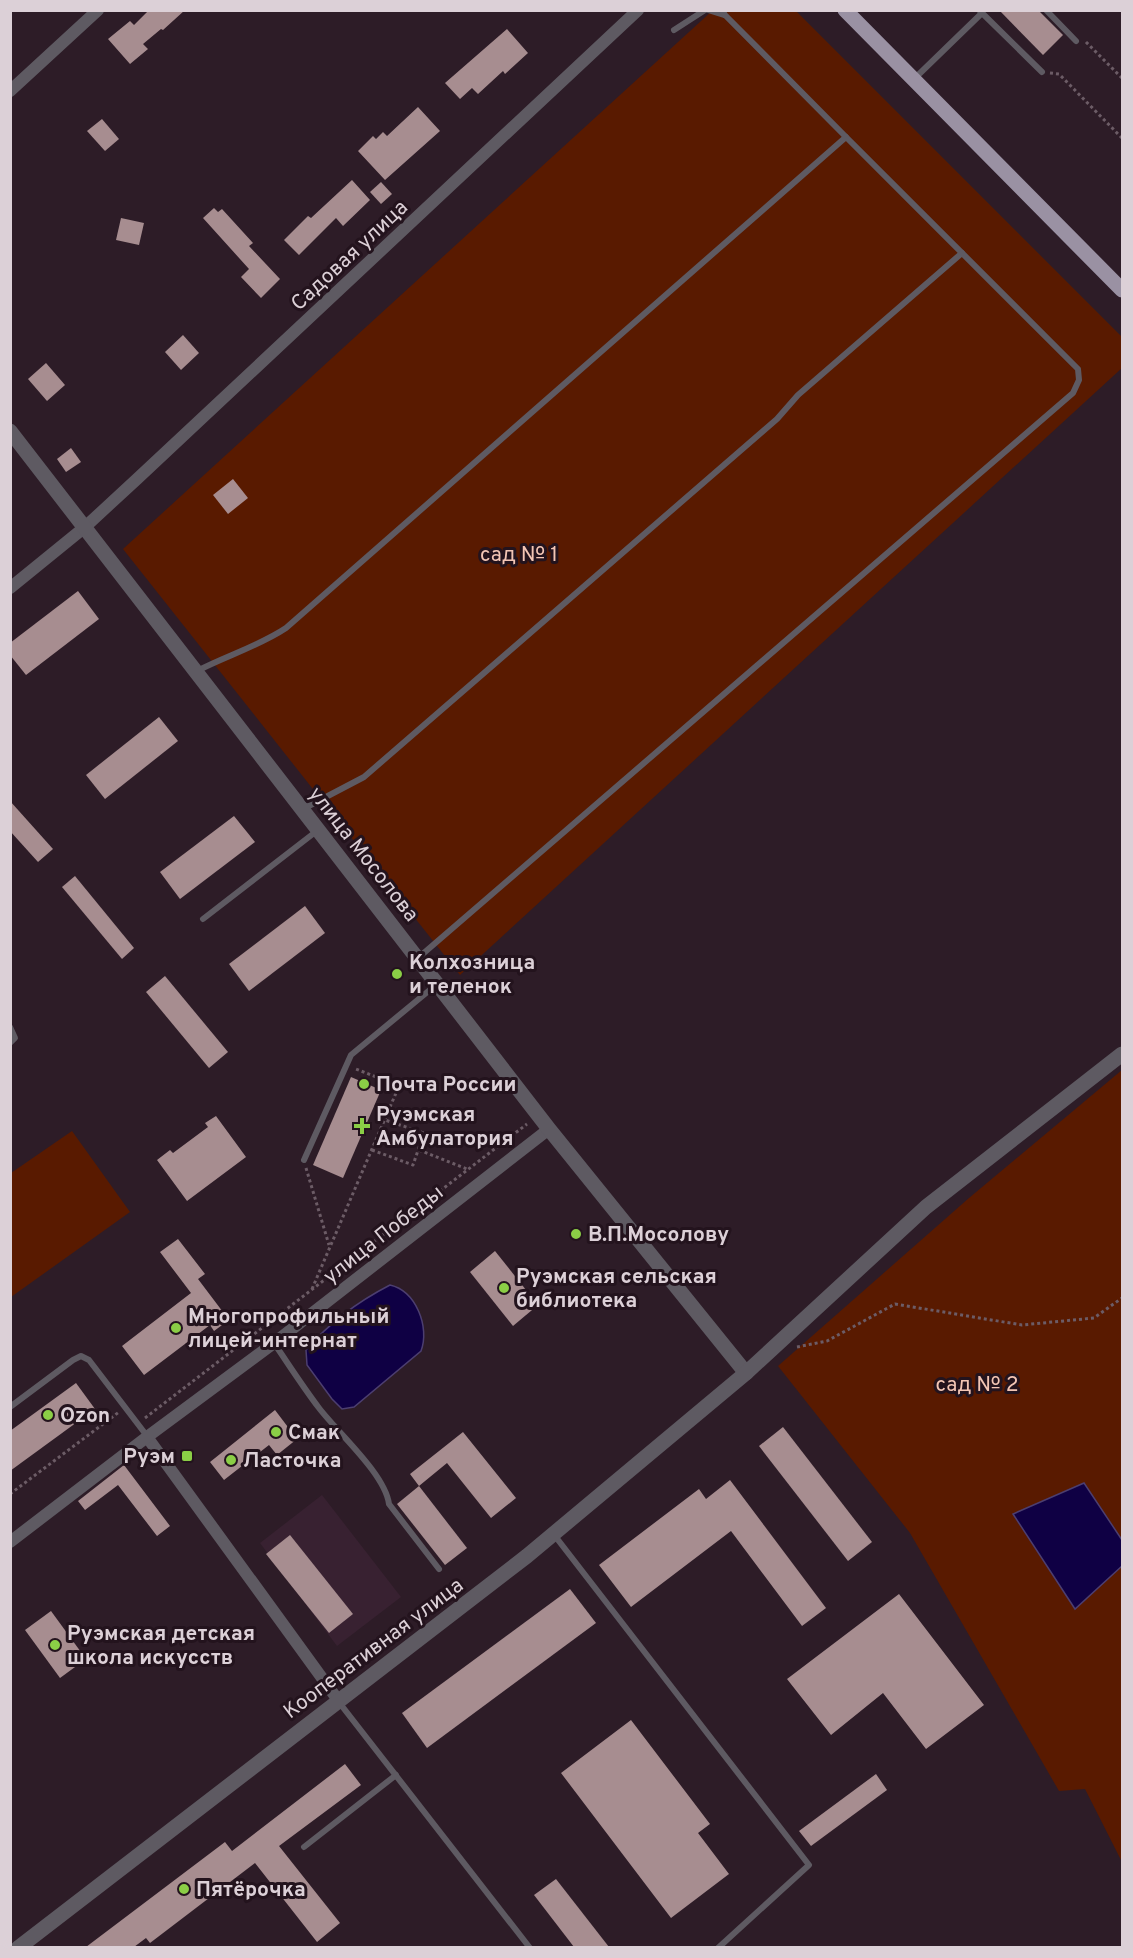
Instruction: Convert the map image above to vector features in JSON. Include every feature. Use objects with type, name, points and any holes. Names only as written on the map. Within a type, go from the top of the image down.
[{"type":"main road","points":[[846,10],[1122,290]]},
{"type":"street","points":[[10,91],[98,10]]},
{"type":"street","name":"Садовая улица","points":[[10,588],[85,527],[638,10]]},
{"type":"street","name":"улица Мосолова","points":[[10,431],[538,1115],[746,1373]]},
{"type":"street","name":"Кооперативная улица","points":[[18,1947],[553,1534],[746,1373],[926,1207],[1122,1054]]},
{"type":"street","name":"улица Победы","points":[[10,1542],[274,1343],[549,1129]]},
{"type":"street","points":[[147,1437],[338,1700]]},
{"type":"lane","points":[[417,958],[1073,393],[1079,380],[1078,369],[723,13],[706,10],[674,30]]},
{"type":"lane","points":[[1046,10],[1076,40]]},
{"type":"lane","points":[[914,79],[981,12],[1042,72]]},
{"type":"lane","points":[[196,671],[225,656],[272,638],[286,628],[846,137]]},
{"type":"lane","points":[[303,809],[364,777],[777,419],[798,395],[962,254]]},
{"type":"lane","points":[[203,920],[319,830]]},
{"type":"lane","points":[[304,1160],[351,1054],[437,984]]},
{"type":"lane","points":[[10,1027],[15,1038],[10,1043]]},
{"type":"lane","points":[[274,1343],[320,1409],[362,1458],[387,1492],[389,1504],[439,1569]]},
{"type":"lane","points":[[10,1407],[81,1356],[89,1360],[147,1437]]},
{"type":"lane","points":[[553,1534],[809,1865],[718,1947]]},
{"type":"lane","points":[[338,1700],[530,1947]]},
{"type":"lane","points":[[304,1847],[396,1775]]},
{"type":"path","points":[[1076,40],[1086,42],[1122,78]]},
{"type":"path","points":[[1042,72],[1059,74],[1122,138]]},
{"type":"path","points":[[312,1290],[399,1086],[346,1064]]},
{"type":"path","points":[[137,1424],[538,1115]]},
{"type":"path","points":[[372,1150],[413,1165],[424,1133],[384,1120]]},
{"type":"path","points":[[418,1150],[467,1169]]},
{"type":"path","points":[[304,1160],[330,1247]]},
{"type":"path","points":[[772,1348],[800,1347],[827,1341],[895,1304],[1023,1325],[1094,1318],[1122,1298]]},
{"type":"path","points":[[10,1494],[125,1408]]},
{"type":"shaded area","points":[[390,1285],[407,1294],[419,1311],[424,1331],[421,1351],[354,1407],[342,1409],[307,1365],[306,1350],[345,1313]]},
{"type":"shaded area","points":[[1084,1483],[1122,1540],[1122,1566],[1075,1609],[1013,1514]]},
{"type":"shaded area","points":[[322,1495],[401,1597],[337,1646],[260,1543]]},
{"type":"green space","name":"сад № 1","points":[[712,11],[796,11],[1122,337],[1122,368],[460,975],[123,549]]},
{"type":"green space","name":"сад № 2","points":[[1122,1070],[1122,1862],[1085,1789],[1059,1791],[910,1533],[778,1366],[969,1198]]},
{"type":"green space","points":[[72,1131],[130,1212],[11,1297],[11,1173]]},
{"type":"building","points":[[149,10],[185,10],[143,44],[148,49],[130,64],[108,39],[130,21],[134,25]]},
{"type":"building","points":[[999,10],[1038,10],[1063,35],[1043,55]]},
{"type":"building","points":[[507,29],[528,53],[505,74],[503,71],[478,94],[472,88],[460,99],[445,83]]},
{"type":"building","points":[[418,107],[440,131],[385,180],[358,151],[373,136],[376,139],[383,132],[387,136]]},
{"type":"building","points":[[102,119],[119,139],[105,151],[87,131]]},
{"type":"building","points":[[352,180],[370,200],[343,226],[336,218],[299,255],[284,240],[308,216],[311,218]]},
{"type":"building","points":[[381,182],[392,194],[381,204],[370,192]]},
{"type":"building","points":[[214,208],[218,212],[222,209],[253,243],[249,246],[280,279],[261,298],[241,277],[249,269],[203,218]]},
{"type":"building","points":[[121,218],[144,223],[139,245],[116,240]]},
{"type":"building","points":[[183,335],[199,353],[181,370],[165,352]]},
{"type":"building","points":[[46,363],[65,385],[47,401],[28,379]]},
{"type":"building","points":[[71,448],[81,462],[66,472],[57,459]]},
{"type":"building","points":[[233,479],[248,498],[228,514],[213,495]]},
{"type":"building","points":[[78,591],[99,619],[26,675],[10,655],[10,643]]},
{"type":"building","points":[[159,717],[178,741],[105,799],[86,775]]},
{"type":"building","points":[[10,801],[53,849],[38,862],[10,831]]},
{"type":"building","points":[[234,816],[255,842],[180,899],[160,872]]},
{"type":"building","points":[[75,876],[134,948],[122,959],[62,887]]},
{"type":"building","points":[[305,906],[325,933],[249,991],[229,964]]},
{"type":"building","points":[[165,976],[228,1052],[209,1068],[146,992]]},
{"type":"building","points":[[351,1077],[381,1090],[343,1178],[313,1165]]},
{"type":"building","points":[[216,1116],[246,1157],[187,1201],[157,1160],[170,1150],[173,1153],[208,1127],[205,1123]]},
{"type":"building","name":"Многопрофильный лицей-интернат","points":[[178,1239],[205,1274],[198,1279],[229,1320],[214,1331],[210,1325],[144,1375],[122,1346],[191,1293],[160,1252]]},
{"type":"building","name":"Руэмская сельская библиотека","points":[[495,1251],[538,1305],[513,1326],[470,1272]]},
{"type":"building","points":[[76,1383],[95,1409],[10,1471],[10,1431]]},
{"type":"building","points":[[275,1410],[297,1439],[277,1455],[269,1445],[224,1480],[210,1462]]},
{"type":"building","points":[[783,1427],[872,1542],[848,1561],[759,1446]]},
{"type":"building","points":[[463,1432],[516,1498],[491,1518],[447,1463],[419,1486],[410,1474]]},
{"type":"building","points":[[124,1465],[170,1526],[157,1536],[118,1485],[85,1510],[78,1501]]},
{"type":"building","points":[[730,1480],[826,1608],[802,1626],[731,1531],[631,1607],[599,1565],[699,1489],[706,1499]]},
{"type":"building","points":[[419,1486],[467,1548],[445,1565],[397,1504]]},
{"type":"building","points":[[290,1535],[353,1614],[329,1633],[266,1554]]},
{"type":"building","points":[[570,1589],[596,1623],[427,1748],[402,1713]]},
{"type":"building","points":[[899,1594],[984,1705],[926,1749],[883,1693],[831,1735],[787,1679]]},
{"type":"building","name":"Руэмская детская школа искусств","points":[[51,1611],[86,1659],[60,1678],[25,1630]]},
{"type":"building","points":[[631,1720],[710,1824],[698,1833],[729,1874],[671,1918],[561,1773]]},
{"type":"building","points":[[345,1764],[361,1785],[279,1846],[340,1923],[317,1942],[255,1863],[150,1943],[146,1938],[134,1947],[86,1947],[225,1842],[232,1851]]},
{"type":"building","points":[[876,1774],[887,1790],[811,1846],[799,1831]]},
{"type":"building","points":[[556,1879],[609,1947],[574,1947],[534,1895]]},
{"type":"place","name":"Колхозница и теленок","points":[[397,974]]},
{"type":"place","name":"Почта России","points":[[364,1084]]},
{"type":"place","name":"Руэмская Амбулатория","points":[[362,1126]]},
{"type":"place","name":"В.П.Мосолову","points":[[576,1234]]},
{"type":"place","name":"Руэмская сельская библиотека","points":[[504,1288]]},
{"type":"place","name":"Многопрофильный лицей-интернат","points":[[176,1328]]},
{"type":"place","name":"Ozon","points":[[48,1415]]},
{"type":"place","name":"Смак","points":[[276,1432]]},
{"type":"place","name":"Руэм","points":[[187,1456]]},
{"type":"place","name":"Ласточка","points":[[231,1460]]},
{"type":"place","name":"Руэмская детская школа искусств","points":[[55,1645]]},
{"type":"place","name":"Пятёрочка","points":[[184,1889]]}]
